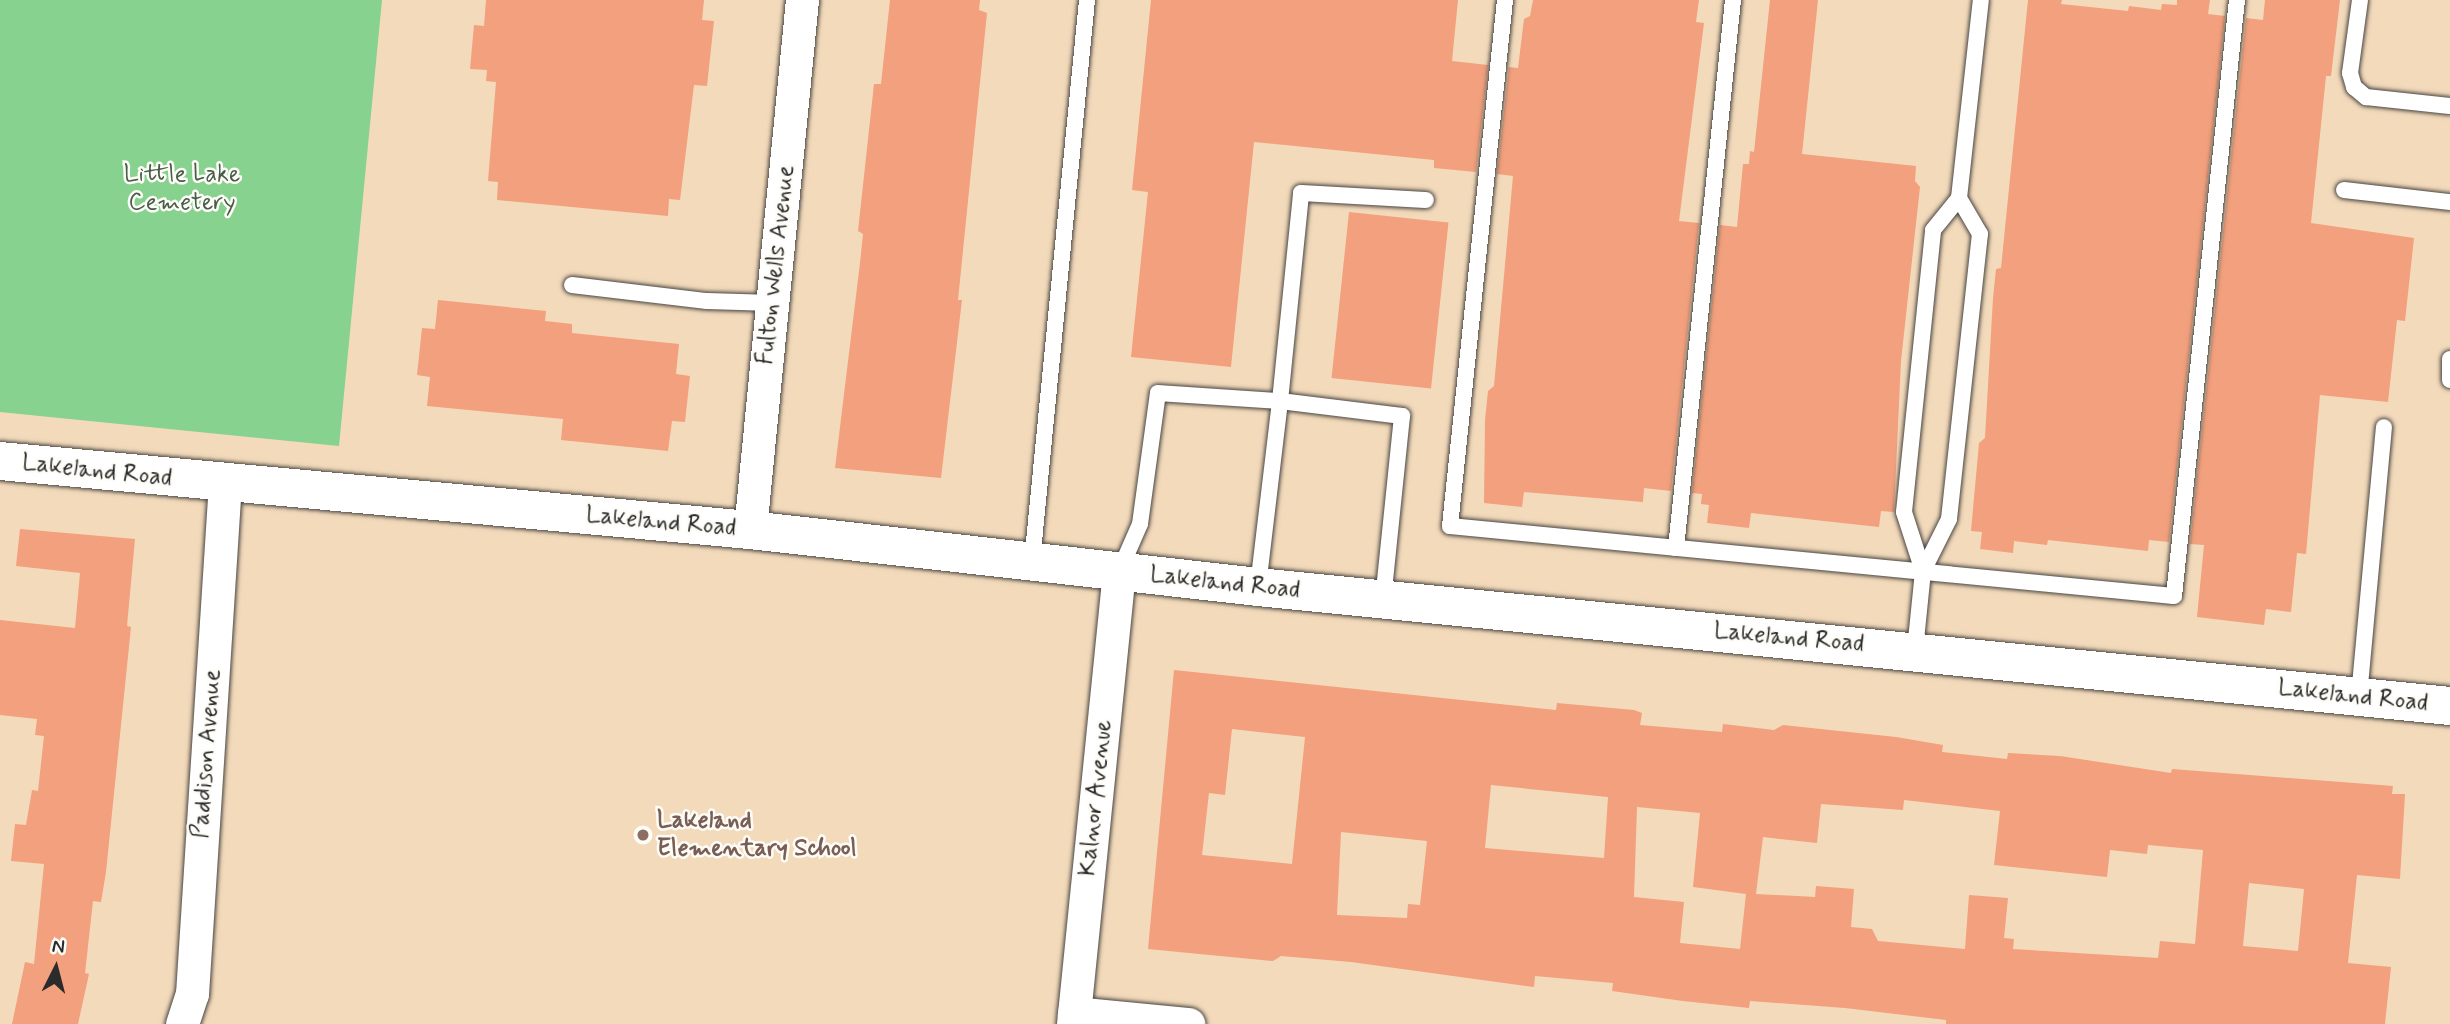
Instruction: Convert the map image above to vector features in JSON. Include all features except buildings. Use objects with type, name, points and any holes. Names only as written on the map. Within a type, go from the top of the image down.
[{"type":"street","name":"Fulton Wells Avenue","points":[[750,530],[802,0]]},
{"type":"street","name":"Lakeland Road","points":[[0,461],[750,530],[1258,587],[1915,650],[2450,706]]},
{"type":"street","name":"Paddison Avenue","points":[[182,1024],[192,995],[225,483]]},
{"type":"street","name":"Kalnor Avenue","points":[[1073,1018],[1119,572]]},
{"type":"street","points":[[1073,1018],[1188,1024]]},
{"type":"lane","points":[[1032,563],[1087,0]]},
{"type":"lane","points":[[1506,0],[1450,526],[2174,596],[2237,0]]},
{"type":"lane","points":[[1676,548],[1733,0]]},
{"type":"lane","points":[[1923,571],[1904,512],[1933,230],[1959,198],[1981,0]]},
{"type":"lane","points":[[2360,0],[2355,5],[2350,74],[2354,87],[2366,97],[2450,106]]},
{"type":"lane","points":[[2344,190],[2450,201]]},
{"type":"lane","points":[[1258,587],[1301,193],[1426,200]]},
{"type":"lane","points":[[1915,650],[1923,571],[1949,519],[1980,234],[1959,198]]},
{"type":"lane","points":[[572,285],[707,300],[773,303]]},
{"type":"lane","points":[[2450,359],[2450,380]]},
{"type":"lane","points":[[1119,572],[1140,524],[1158,393],[1280,401],[1402,416],[1382,599]]},
{"type":"lane","points":[[2359,696],[2384,426]]},
{"type":"green space","name":"Little Lake Cemetery","points":[[0,0],[382,0],[339,446],[0,412]]},
{"type":"place","name":"Lakeland Elementary School","points":[[643,835]]}]
